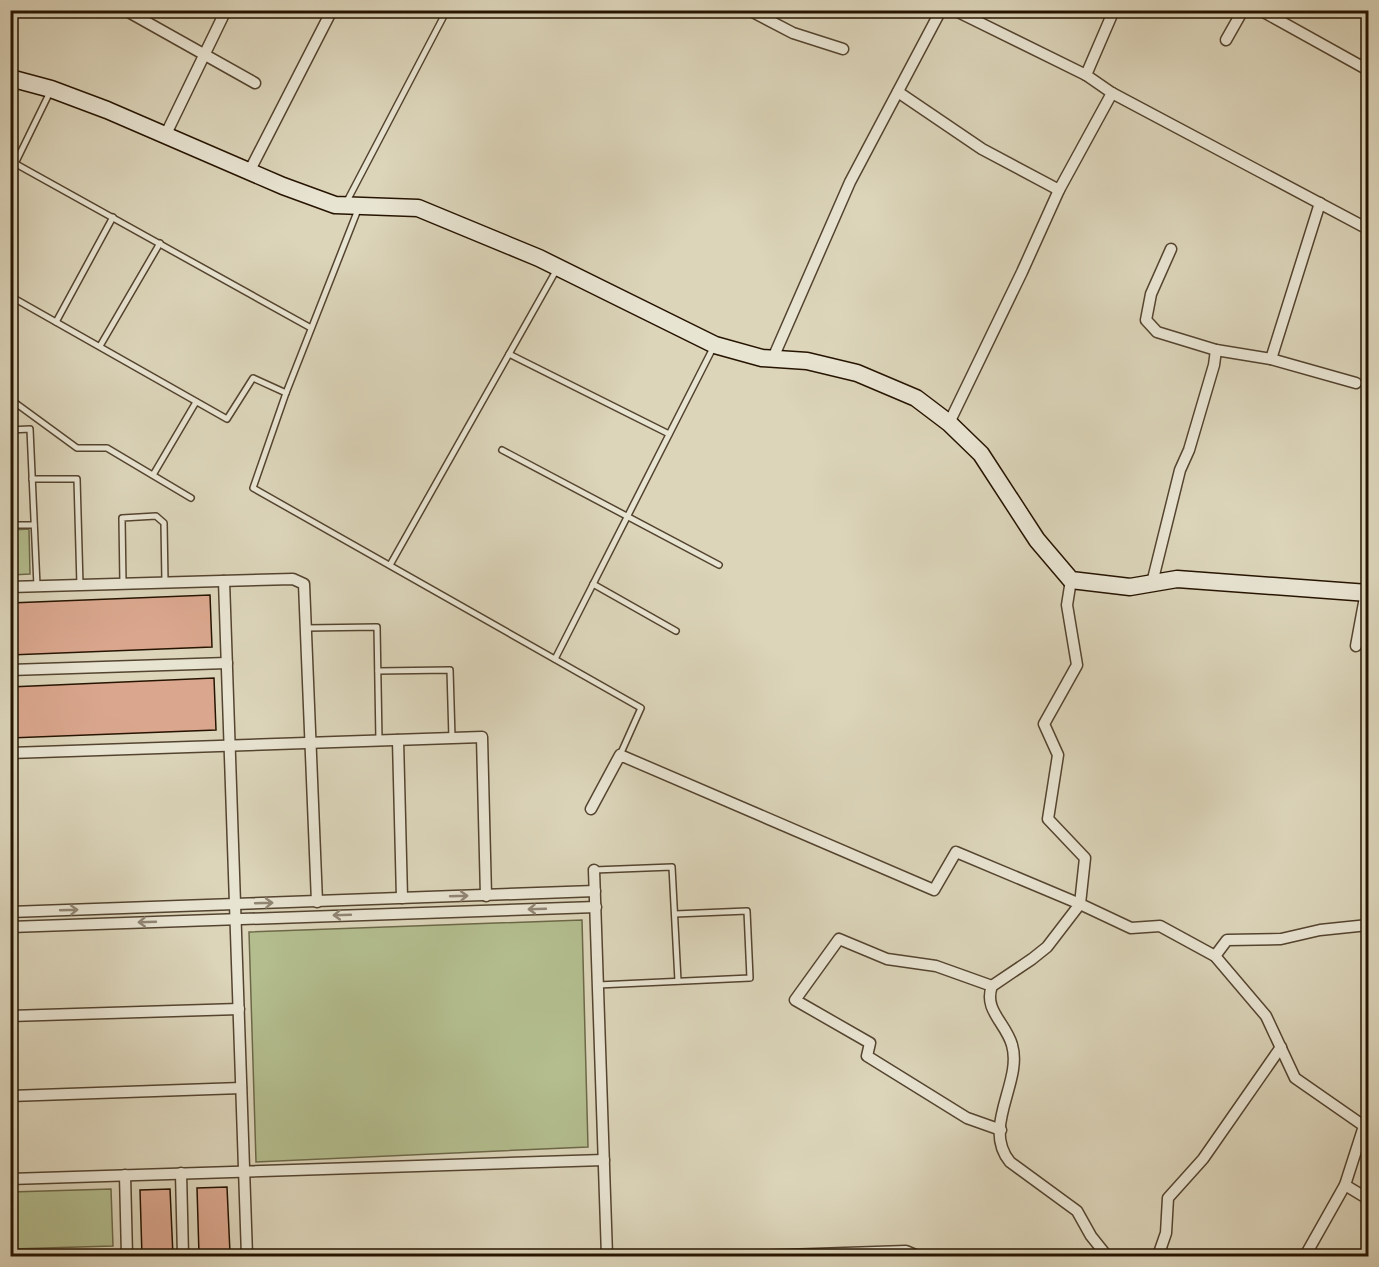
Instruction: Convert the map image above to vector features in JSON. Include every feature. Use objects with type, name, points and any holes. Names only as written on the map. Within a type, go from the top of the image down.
[{"type":"street","points":[[125,10],[255,83]]},
{"type":"street","points":[[165,135],[226,10]]},
{"type":"street","points":[[249,172],[332,10]]},
{"type":"street","points":[[749,10],[793,33],[843,49]]},
{"type":"street","points":[[773,358],[850,182],[941,10]]},
{"type":"street","points":[[954,10],[1086,75],[1112,93],[1368,229]]},
{"type":"street","points":[[1086,75],[1114,10]]},
{"type":"street","points":[[1227,40],[1243,10]]},
{"type":"street","points":[[1260,10],[1368,70]]},
{"type":"street","points":[[10,78],[51,89],[249,172],[335,205],[418,208],[558,268],[715,345],[762,358],[807,360],[857,373],[915,398],[950,423],[981,454],[1037,540],[1071,580],[1130,587],[1177,579],[1367,592],[1356,646]]},
{"type":"street","points":[[898,92],[982,149],[1059,190]]},
{"type":"street","points":[[950,423],[1059,190],[1112,93]]},
{"type":"street","points":[[1271,359],[1320,203]]},
{"type":"street","points":[[1171,249],[1151,294],[1146,320],[1157,332],[1216,350],[1271,359],[1356,383]]},
{"type":"street","points":[[1152,583],[1180,470],[1189,450],[1214,365],[1216,350]]},
{"type":"street","points":[[10,587],[293,579],[304,584],[317,902]]},
{"type":"street","points":[[1071,580],[1067,605],[1077,665],[1044,723],[1058,755],[1048,819],[1085,858],[1080,904],[1047,947],[992,986],[990,1004],[1006,1031],[1014,1054],[1000,1130],[1001,1148],[1010,1162],[1077,1211],[1090,1236],[1107,1257]]},
{"type":"street","points":[[224,581],[247,1257]]},
{"type":"street","points":[[10,670],[227,663]]},
{"type":"street","points":[[10,753],[482,737],[486,896]]},
{"type":"street","points":[[398,740],[402,898]]},
{"type":"street","points":[[591,809],[620,755],[934,890],[956,852],[1131,928],[1160,926],[1215,956],[1266,1016],[1295,1078],[1366,1123],[1345,1185],[1305,1257]]},
{"type":"street","points":[[594,870],[607,1257]]},
{"type":"street","points":[[10,912],[595,891]]},
{"type":"street","points":[[10,927],[596,907]]},
{"type":"street","points":[[1215,956],[1227,940],[1281,939],[1320,930],[1368,925]]},
{"type":"street","points":[[992,986],[936,966],[887,959],[839,939],[795,1000],[870,1043],[867,1056],[967,1118],[1000,1130]]},
{"type":"street","points":[[10,1016],[239,1009]]},
{"type":"street","points":[[1158,1257],[1166,1233],[1168,1198],[1203,1159],[1281,1047]]},
{"type":"street","points":[[10,1096],[241,1088]]},
{"type":"street","points":[[10,1179],[604,1160]]},
{"type":"street","points":[[181,1173],[183,1257]]},
{"type":"street","points":[[125,1175],[127,1257]]},
{"type":"street","points":[[1345,1185],[1368,1199]]},
{"type":"street","points":[[752,1257],[906,1251],[918,1257]]},
{"type":"lane","points":[[447,10],[352,205],[311,328],[253,488],[641,708],[620,755]]},
{"type":"lane","points":[[10,174],[51,89]]},
{"type":"lane","points":[[15,164],[311,328]]},
{"type":"lane","points":[[56,322],[113,217]]},
{"type":"lane","points":[[100,346],[160,243]]},
{"type":"lane","points":[[390,565],[558,268]]},
{"type":"lane","points":[[10,296],[227,419],[253,378],[286,393]]},
{"type":"lane","points":[[555,659],[715,345]]},
{"type":"lane","points":[[509,354],[669,434]]},
{"type":"lane","points":[[10,399],[77,448],[107,448],[191,498]]},
{"type":"lane","points":[[153,475],[196,402]]},
{"type":"lane","points":[[10,430],[30,429],[37,586]]},
{"type":"lane","points":[[502,450],[719,565]]},
{"type":"lane","points":[[32,479],[77,479],[80,585]]},
{"type":"lane","points":[[123,584],[122,518],[156,516],[164,523],[165,583]]},
{"type":"lane","points":[[10,525],[34,525]]},
{"type":"lane","points":[[593,584],[676,630]]},
{"type":"lane","points":[[306,628],[377,627],[379,741]]},
{"type":"lane","points":[[378,671],[450,669],[452,738]]},
{"type":"lane","points":[[594,870],[672,867],[678,981]]},
{"type":"lane","points":[[598,985],[750,978],[747,911],[675,914]]},
{"type":"green space","points":[[29,529],[30,574],[11,575],[11,530]]},
{"type":"green space","points":[[582,920],[588,1147],[256,1162],[249,932]]},
{"type":"green space","points":[[111,1189],[113,1246],[11,1249],[11,1192]]},
{"type":"building","points":[[210,595],[212,647],[10,655],[10,603]]},
{"type":"building","points":[[214,678],[216,730],[10,738],[10,687]]},
{"type":"building","points":[[227,1187],[230,1253],[199,1255],[197,1188]]},
{"type":"building","points":[[170,1189],[173,1256],[142,1257],[140,1190]]}]
